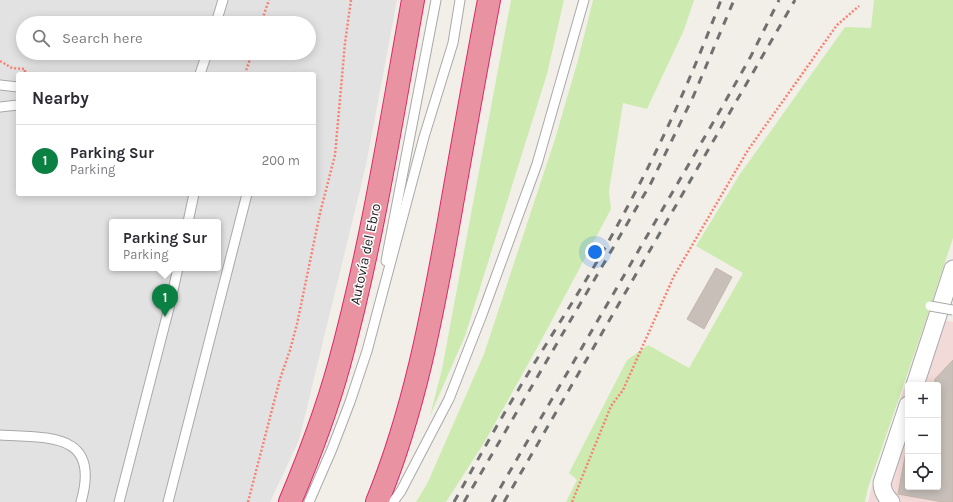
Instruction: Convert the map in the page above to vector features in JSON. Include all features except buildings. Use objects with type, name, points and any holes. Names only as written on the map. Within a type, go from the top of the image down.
[{"type":"highway","name":"Autovía del Ebro","points":[[290,502],[326,408],[360,282],[413,0]]},
{"type":"highway","points":[[376,502],[388,474],[402,433],[418,377],[434,300],[489,0]]},
{"type":"street","points":[[916,382],[953,269]]},
{"type":"street","points":[[891,502],[884,495],[882,483],[905,414]]},
{"type":"lane","points":[[218,16],[223,0]]},
{"type":"lane","points":[[377,317],[393,220],[436,0]]},
{"type":"lane","points":[[309,502],[332,450],[350,402],[377,317],[424,137],[452,43],[460,0]]},
{"type":"lane","points":[[393,502],[401,491],[449,399],[483,312],[537,164],[584,0]]},
{"type":"lane","points":[[201,72],[205,60]]},
{"type":"lane","points":[[0,85],[16,87]]},
{"type":"lane","points":[[0,107],[16,105]]},
{"type":"lane","points":[[189,219],[194,196]]},
{"type":"lane","points":[[168,502],[246,196]]},
{"type":"lane","points":[[119,502],[177,271]]},
{"type":"lane","points":[[930,306],[953,310]]},
{"type":"lane","points":[[0,435],[52,438],[64,441],[76,450],[84,460],[86,469],[82,502]]},
{"type":"lane","points":[[877,502],[882,483]]},
{"type":"path","points":[[263,16],[269,0]]},
{"type":"path","points":[[248,502],[280,379],[297,324],[320,213],[335,155],[345,43],[351,0]]},
{"type":"path","points":[[572,502],[611,406],[623,390],[674,276],[748,150],[837,25],[859,6]]},
{"type":"path","points":[[246,72],[250,60]]},
{"type":"path","points":[[0,61],[12,68],[25,69],[25,72]]},
{"type":"shaded area","points":[[0,0],[397,0],[366,165],[299,440],[270,502],[0,502]]},
{"type":"shaded area","points":[[927,317],[953,322],[953,502],[868,502],[905,385],[905,490],[941,490],[941,382],[906,382]]},
{"type":"green space","points":[[511,0],[564,0],[547,74],[465,336],[430,416],[442,369]]},
{"type":"green space","points":[[593,0],[694,0],[684,30],[647,109],[623,103],[609,191],[611,209],[542,339],[484,443],[446,502],[416,502],[427,484],[484,354],[555,139],[578,60]]},
{"type":"green space","points":[[874,0],[953,0],[953,238],[868,488],[865,502],[566,502],[577,480],[569,473],[627,360],[648,345],[689,368],[743,273],[696,246],[740,174],[845,27],[871,28]]},
{"type":"railway","points":[[454,502],[509,406],[611,238],[676,109],[721,0]]},
{"type":"railway","points":[[464,502],[651,183],[693,97],[734,0]]},
{"type":"railway","points":[[492,502],[721,109],[751,56],[779,0]]},
{"type":"railway","points":[[504,502],[795,0]]},
{"type":"place","name":"Parking Sur","points":[[165,317]]}]
